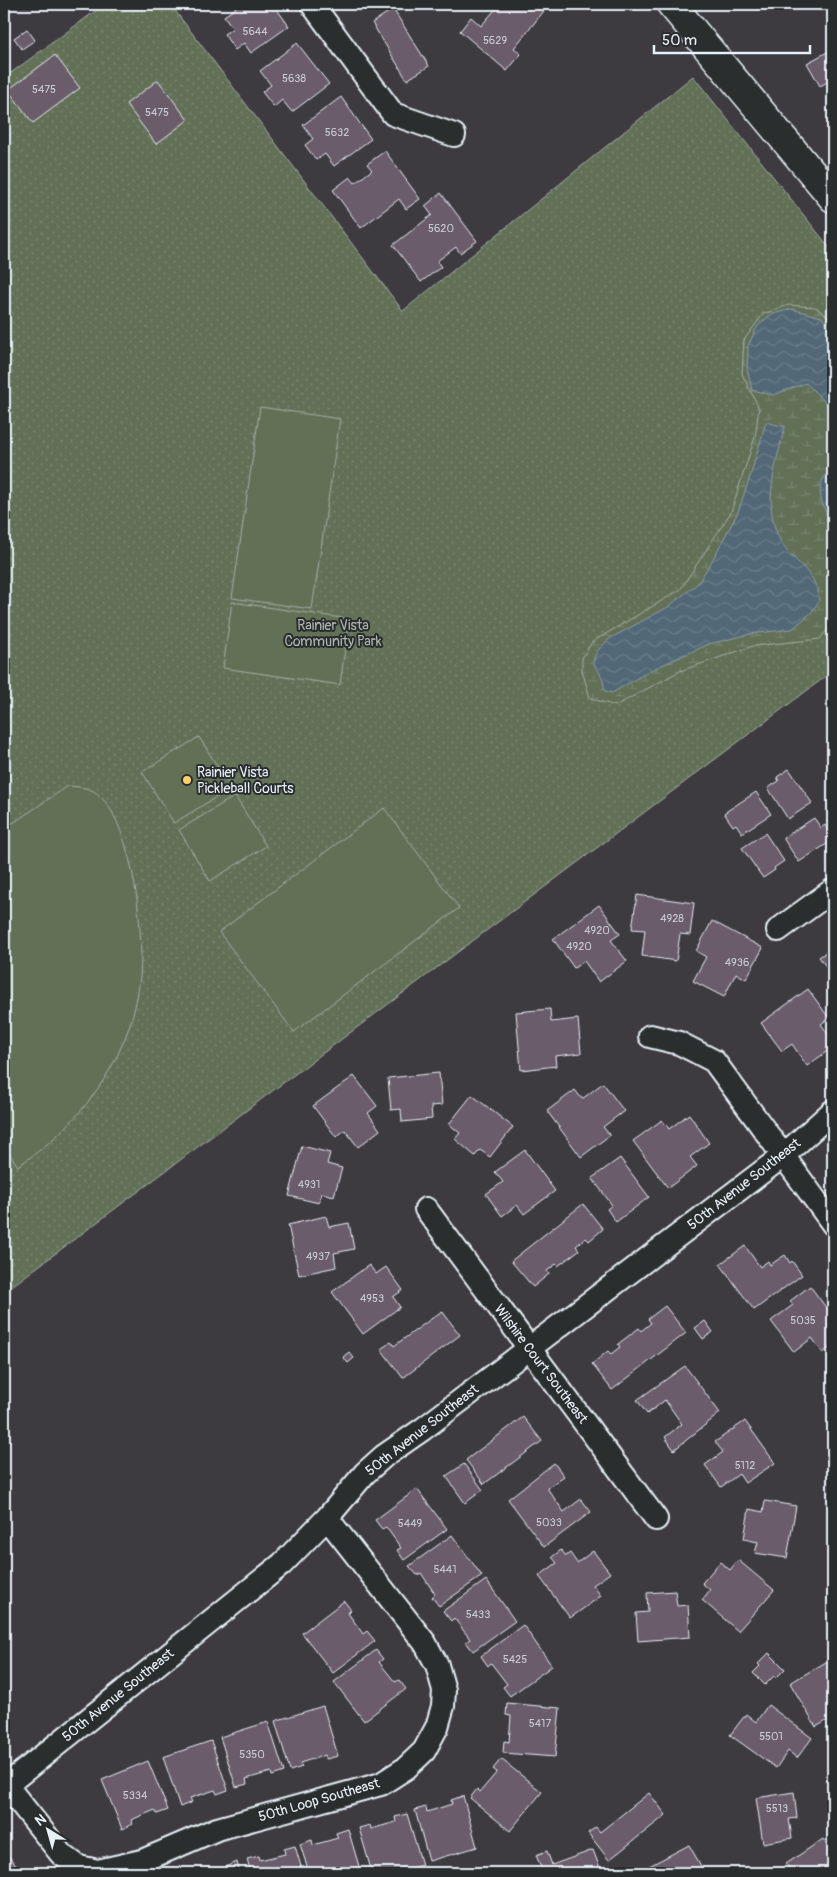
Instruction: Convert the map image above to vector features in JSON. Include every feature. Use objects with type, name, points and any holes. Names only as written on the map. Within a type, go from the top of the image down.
[{"type":"main road","points":[[671,4],[833,198]]},
{"type":"street","points":[[312,4],[393,114],[454,135]]},
{"type":"street","points":[[778,930],[833,890]]},
{"type":"street","points":[[650,1036],[679,1043],[714,1062],[833,1224]]},
{"type":"street","name":"50th Avenue Southeast","points":[[5,1786],[282,1564],[327,1518],[365,1473],[384,1456],[423,1429],[783,1156],[833,1111]]},
{"type":"street","name":"Wilshire Court Southeast","points":[[426,1209],[656,1519]]},
{"type":"street","name":"50th Loop Southeast","points":[[5,1786],[61,1854],[79,1867],[98,1871],[142,1861],[217,1830],[381,1784],[406,1768],[424,1751],[437,1727],[443,1706],[444,1690],[437,1665],[425,1643],[327,1518]]},
{"type":"green space","name":"Rainier Vista Community Park","points":[[105,4],[170,4],[403,311],[693,76],[833,252],[833,671],[4,1292],[4,78]]},
{"type":"green space","points":[[788,305],[815,307],[833,320],[833,622],[820,639],[753,646],[680,671],[615,706],[590,698],[582,670],[582,658],[592,642],[680,590],[731,512],[755,437],[759,408],[742,374],[744,340],[763,314]]},
{"type":"green space","points":[[260,407],[340,419],[312,609],[232,598]]},
{"type":"green space","points":[[232,602],[349,619],[340,685],[223,668]]},
{"type":"green space","name":"Rainier Vista Pickleball Courts","points":[[199,737],[231,788],[174,823],[142,772]]},
{"type":"green space","points":[[68,786],[81,787],[97,793],[112,811],[121,833],[129,858],[139,914],[141,965],[138,994],[125,1038],[99,1087],[75,1117],[49,1143],[18,1166],[4,1146],[4,829]]},
{"type":"green space","name":"Rainier Vista Pickleball Courts","points":[[235,796],[266,846],[210,881],[179,830]]},
{"type":"green space","points":[[384,808],[459,908],[294,1032],[219,932]]},
{"type":"water","points":[[791,309],[822,317],[833,336],[833,417],[825,402],[806,383],[773,395],[752,390],[747,368],[748,346],[757,327],[770,315]]},
{"type":"water","points":[[766,422],[785,427],[774,474],[771,505],[773,521],[778,536],[786,550],[813,579],[819,601],[811,613],[792,629],[750,634],[709,644],[651,670],[612,693],[605,691],[602,677],[594,664],[594,658],[598,650],[609,639],[668,607],[698,583],[738,512]]},
{"type":"water","points":[[833,467],[833,523],[824,508],[820,491],[823,479]]},
{"type":"building","points":[[233,4],[273,4],[289,26],[251,53],[244,43],[235,50],[224,34],[233,28],[224,16],[236,8]]},
{"type":"building","points":[[500,4],[535,4],[544,11],[514,48],[521,54],[507,71],[460,31],[471,17],[481,26]]},
{"type":"building","points":[[393,9],[429,66],[407,80],[372,23]]},
{"type":"building","points":[[27,29],[35,40],[22,49],[14,38]]},
{"type":"building","points":[[297,43],[329,84],[292,112],[282,100],[274,107],[262,92],[271,85],[260,71]]},
{"type":"building","points":[[833,49],[833,79],[820,86],[807,63]]},
{"type":"building","points":[[55,55],[80,88],[33,123],[8,90]]},
{"type":"building","points":[[158,80],[188,120],[156,144],[126,104]]},
{"type":"building","points":[[341,97],[371,139],[334,166],[325,154],[316,160],[305,145],[313,139],[303,125]]},
{"type":"building","points":[[385,151],[420,199],[406,209],[399,199],[361,228],[333,190],[350,177],[355,183],[372,170],[367,164]]},
{"type":"building","points":[[441,193],[477,241],[460,253],[456,247],[437,261],[441,267],[421,282],[393,245],[432,215],[425,206]]},
{"type":"building","points":[[789,769],[812,803],[788,819],[768,788],[779,781],[777,777]]},
{"type":"building","points":[[756,792],[771,814],[742,833],[736,824],[733,826],[724,813]]},
{"type":"building","points":[[814,818],[821,828],[825,825],[833,840],[799,862],[783,838]]},
{"type":"building","points":[[765,833],[784,861],[763,878],[742,848]]},
{"type":"building","points":[[637,895],[694,903],[690,935],[680,934],[676,961],[642,956],[645,930],[632,929]]},
{"type":"building","points":[[599,905],[620,934],[611,940],[627,961],[599,982],[584,961],[574,968],[553,939]]},
{"type":"building","points":[[712,921],[763,948],[746,979],[736,973],[724,997],[693,981],[706,957],[696,951]]},
{"type":"building","points":[[833,947],[833,969],[831,967],[828,969],[819,957]]},
{"type":"building","points":[[808,989],[829,1018],[821,1024],[833,1041],[833,1047],[807,1066],[792,1044],[782,1051],[761,1023]]},
{"type":"building","points":[[550,1009],[551,1022],[578,1019],[581,1053],[555,1056],[556,1066],[521,1070],[516,1012]]},
{"type":"building","points":[[439,1073],[442,1105],[431,1106],[432,1119],[402,1122],[401,1109],[391,1110],[388,1078]]},
{"type":"building","points":[[354,1076],[377,1106],[368,1113],[380,1130],[358,1147],[345,1130],[336,1137],[313,1106]]},
{"type":"building","points":[[603,1083],[624,1111],[603,1127],[610,1135],[581,1157],[547,1111],[575,1090],[582,1099]]},
{"type":"building","points":[[472,1095],[513,1127],[490,1157],[480,1150],[475,1156],[455,1139],[460,1133],[449,1124]]},
{"type":"building","points":[[689,1114],[709,1143],[690,1157],[697,1166],[668,1188],[633,1141],[662,1120],[669,1129]]},
{"type":"building","points":[[302,1146],[330,1153],[327,1164],[342,1168],[334,1196],[322,1193],[319,1203],[289,1196]]},
{"type":"building","points":[[525,1150],[555,1191],[524,1214],[517,1205],[502,1216],[486,1194],[503,1182],[495,1172]]},
{"type":"building","points":[[620,1158],[649,1197],[616,1222],[607,1209],[612,1205],[592,1178]]},
{"type":"building","points":[[583,1204],[603,1229],[589,1241],[586,1238],[576,1246],[579,1250],[558,1266],[556,1264],[547,1271],[549,1274],[533,1287],[511,1261]]},
{"type":"building","points":[[326,1216],[329,1227],[349,1223],[354,1249],[334,1253],[336,1267],[299,1275],[288,1225]]},
{"type":"building","points":[[745,1246],[760,1267],[768,1261],[770,1265],[785,1255],[802,1275],[754,1310],[720,1264]]},
{"type":"building","points":[[369,1265],[376,1274],[386,1267],[403,1290],[393,1297],[400,1307],[363,1334],[332,1292]]},
{"type":"building","points":[[810,1286],[833,1317],[833,1345],[823,1353],[812,1338],[794,1352],[771,1321],[793,1305],[790,1301]]},
{"type":"building","points":[[665,1306],[686,1333],[612,1390],[592,1364],[608,1351],[611,1354],[620,1347],[618,1344],[639,1328],[641,1331],[651,1323],[648,1319]]},
{"type":"building","points":[[442,1311],[460,1335],[403,1378],[381,1349],[391,1342],[394,1346]]},
{"type":"building","points":[[705,1321],[713,1332],[703,1339],[695,1328]]},
{"type":"building","points":[[349,1352],[354,1358],[348,1363],[343,1357]]},
{"type":"building","points":[[685,1366],[720,1413],[674,1450],[665,1437],[682,1424],[665,1400],[647,1414],[637,1400]]},
{"type":"building","points":[[523,1417],[542,1441],[484,1484],[466,1460]]},
{"type":"building","points":[[745,1421],[775,1463],[745,1483],[739,1474],[721,1487],[705,1465],[723,1452],[715,1442]]},
{"type":"building","points":[[554,1463],[564,1476],[547,1488],[564,1512],[581,1499],[591,1512],[544,1547],[508,1499]]},
{"type":"building","points":[[464,1464],[483,1490],[465,1503],[446,1476]]},
{"type":"building","points":[[417,1489],[447,1529],[404,1560],[397,1550],[401,1548],[386,1527],[382,1529],[375,1520]]},
{"type":"building","points":[[765,1501],[796,1506],[787,1558],[755,1553],[758,1542],[744,1539],[749,1509],[763,1512]]},
{"type":"building","points":[[452,1535],[482,1576],[439,1606],[432,1597],[435,1594],[421,1573],[417,1575],[409,1566]]},
{"type":"building","points":[[561,1550],[566,1556],[570,1553],[577,1563],[593,1551],[610,1573],[593,1585],[601,1596],[570,1618],[539,1576],[557,1563],[552,1557]]},
{"type":"building","points":[[738,1560],[774,1590],[738,1631],[702,1600],[710,1590],[702,1583],[720,1562],[730,1570]]},
{"type":"building","points":[[486,1580],[515,1621],[473,1651],[466,1642],[470,1639],[454,1618],[451,1621],[443,1611]]},
{"type":"building","points":[[675,1591],[677,1606],[688,1605],[690,1637],[638,1641],[636,1613],[648,1612],[647,1593]]},
{"type":"building","points":[[344,1601],[351,1610],[348,1613],[363,1634],[367,1631],[375,1641],[333,1673],[302,1633]]},
{"type":"building","points":[[523,1625],[552,1666],[510,1696],[503,1687],[507,1684],[491,1663],[488,1666],[481,1656]]},
{"type":"building","points":[[376,1650],[383,1659],[379,1662],[395,1682],[399,1680],[406,1689],[364,1721],[334,1682]]},
{"type":"building","points":[[769,1653],[785,1669],[765,1685],[753,1673],[760,1666],[758,1664]]},
{"type":"building","points":[[833,1658],[833,1700],[829,1702],[833,1710],[833,1717],[816,1727],[790,1683]]},
{"type":"building","points":[[507,1703],[560,1708],[555,1757],[503,1753],[504,1741],[509,1742],[511,1716],[506,1715]]},
{"type":"building","points":[[768,1705],[812,1738],[797,1758],[788,1751],[776,1768],[730,1735],[746,1714],[756,1722]]},
{"type":"building","points":[[323,1706],[338,1756],[326,1759],[325,1755],[300,1763],[302,1767],[290,1771],[275,1721]]},
{"type":"building","points":[[268,1722],[284,1772],[272,1776],[271,1772],[246,1779],[247,1784],[236,1787],[220,1737]]},
{"type":"building","points":[[211,1741],[228,1790],[217,1794],[215,1790],[190,1798],[192,1802],[180,1807],[163,1757]]},
{"type":"building","points":[[501,1759],[542,1792],[510,1831],[470,1798],[477,1789],[480,1792],[497,1772],[493,1769]]},
{"type":"building","points":[[148,1761],[168,1810],[157,1814],[155,1810],[131,1820],[133,1824],[122,1829],[102,1780]]},
{"type":"building","points":[[794,1792],[797,1818],[789,1819],[792,1838],[763,1843],[756,1798]]},
{"type":"building","points":[[649,1793],[666,1815],[609,1860],[588,1833],[596,1827],[600,1832]]},
{"type":"building","points":[[463,1796],[477,1847],[429,1861],[415,1810],[426,1807],[427,1812],[452,1804],[451,1800]]},
{"type":"building","points":[[407,1814],[422,1865],[392,1873],[372,1873],[359,1828],[370,1825],[371,1829],[396,1822],[395,1817]]},
{"type":"building","points":[[348,1829],[361,1873],[309,1873],[300,1844],[312,1840],[313,1845],[338,1838],[336,1833]]},
{"type":"building","points":[[823,1839],[833,1854],[833,1861],[829,1864],[833,1873],[793,1873],[786,1864]]},
{"type":"building","points":[[4,1842],[8,1848],[4,1850]]},
{"type":"building","points":[[689,1845],[705,1873],[636,1873]]},
{"type":"building","points":[[295,1846],[303,1873],[251,1873],[247,1859],[259,1856],[260,1860],[285,1854],[284,1849]]},
{"type":"building","points":[[4,1850],[20,1871],[23,1868],[27,1873],[4,1873]]},
{"type":"building","points":[[593,1850],[601,1871],[595,1873],[543,1873],[536,1855],[547,1851],[552,1865]]},
{"type":"building","points":[[237,1862],[240,1873],[221,1873],[227,1871],[225,1867]]},
{"type":"place","name":"Rainier Vista Pickleball Courts","points":[[187,780]]}]
